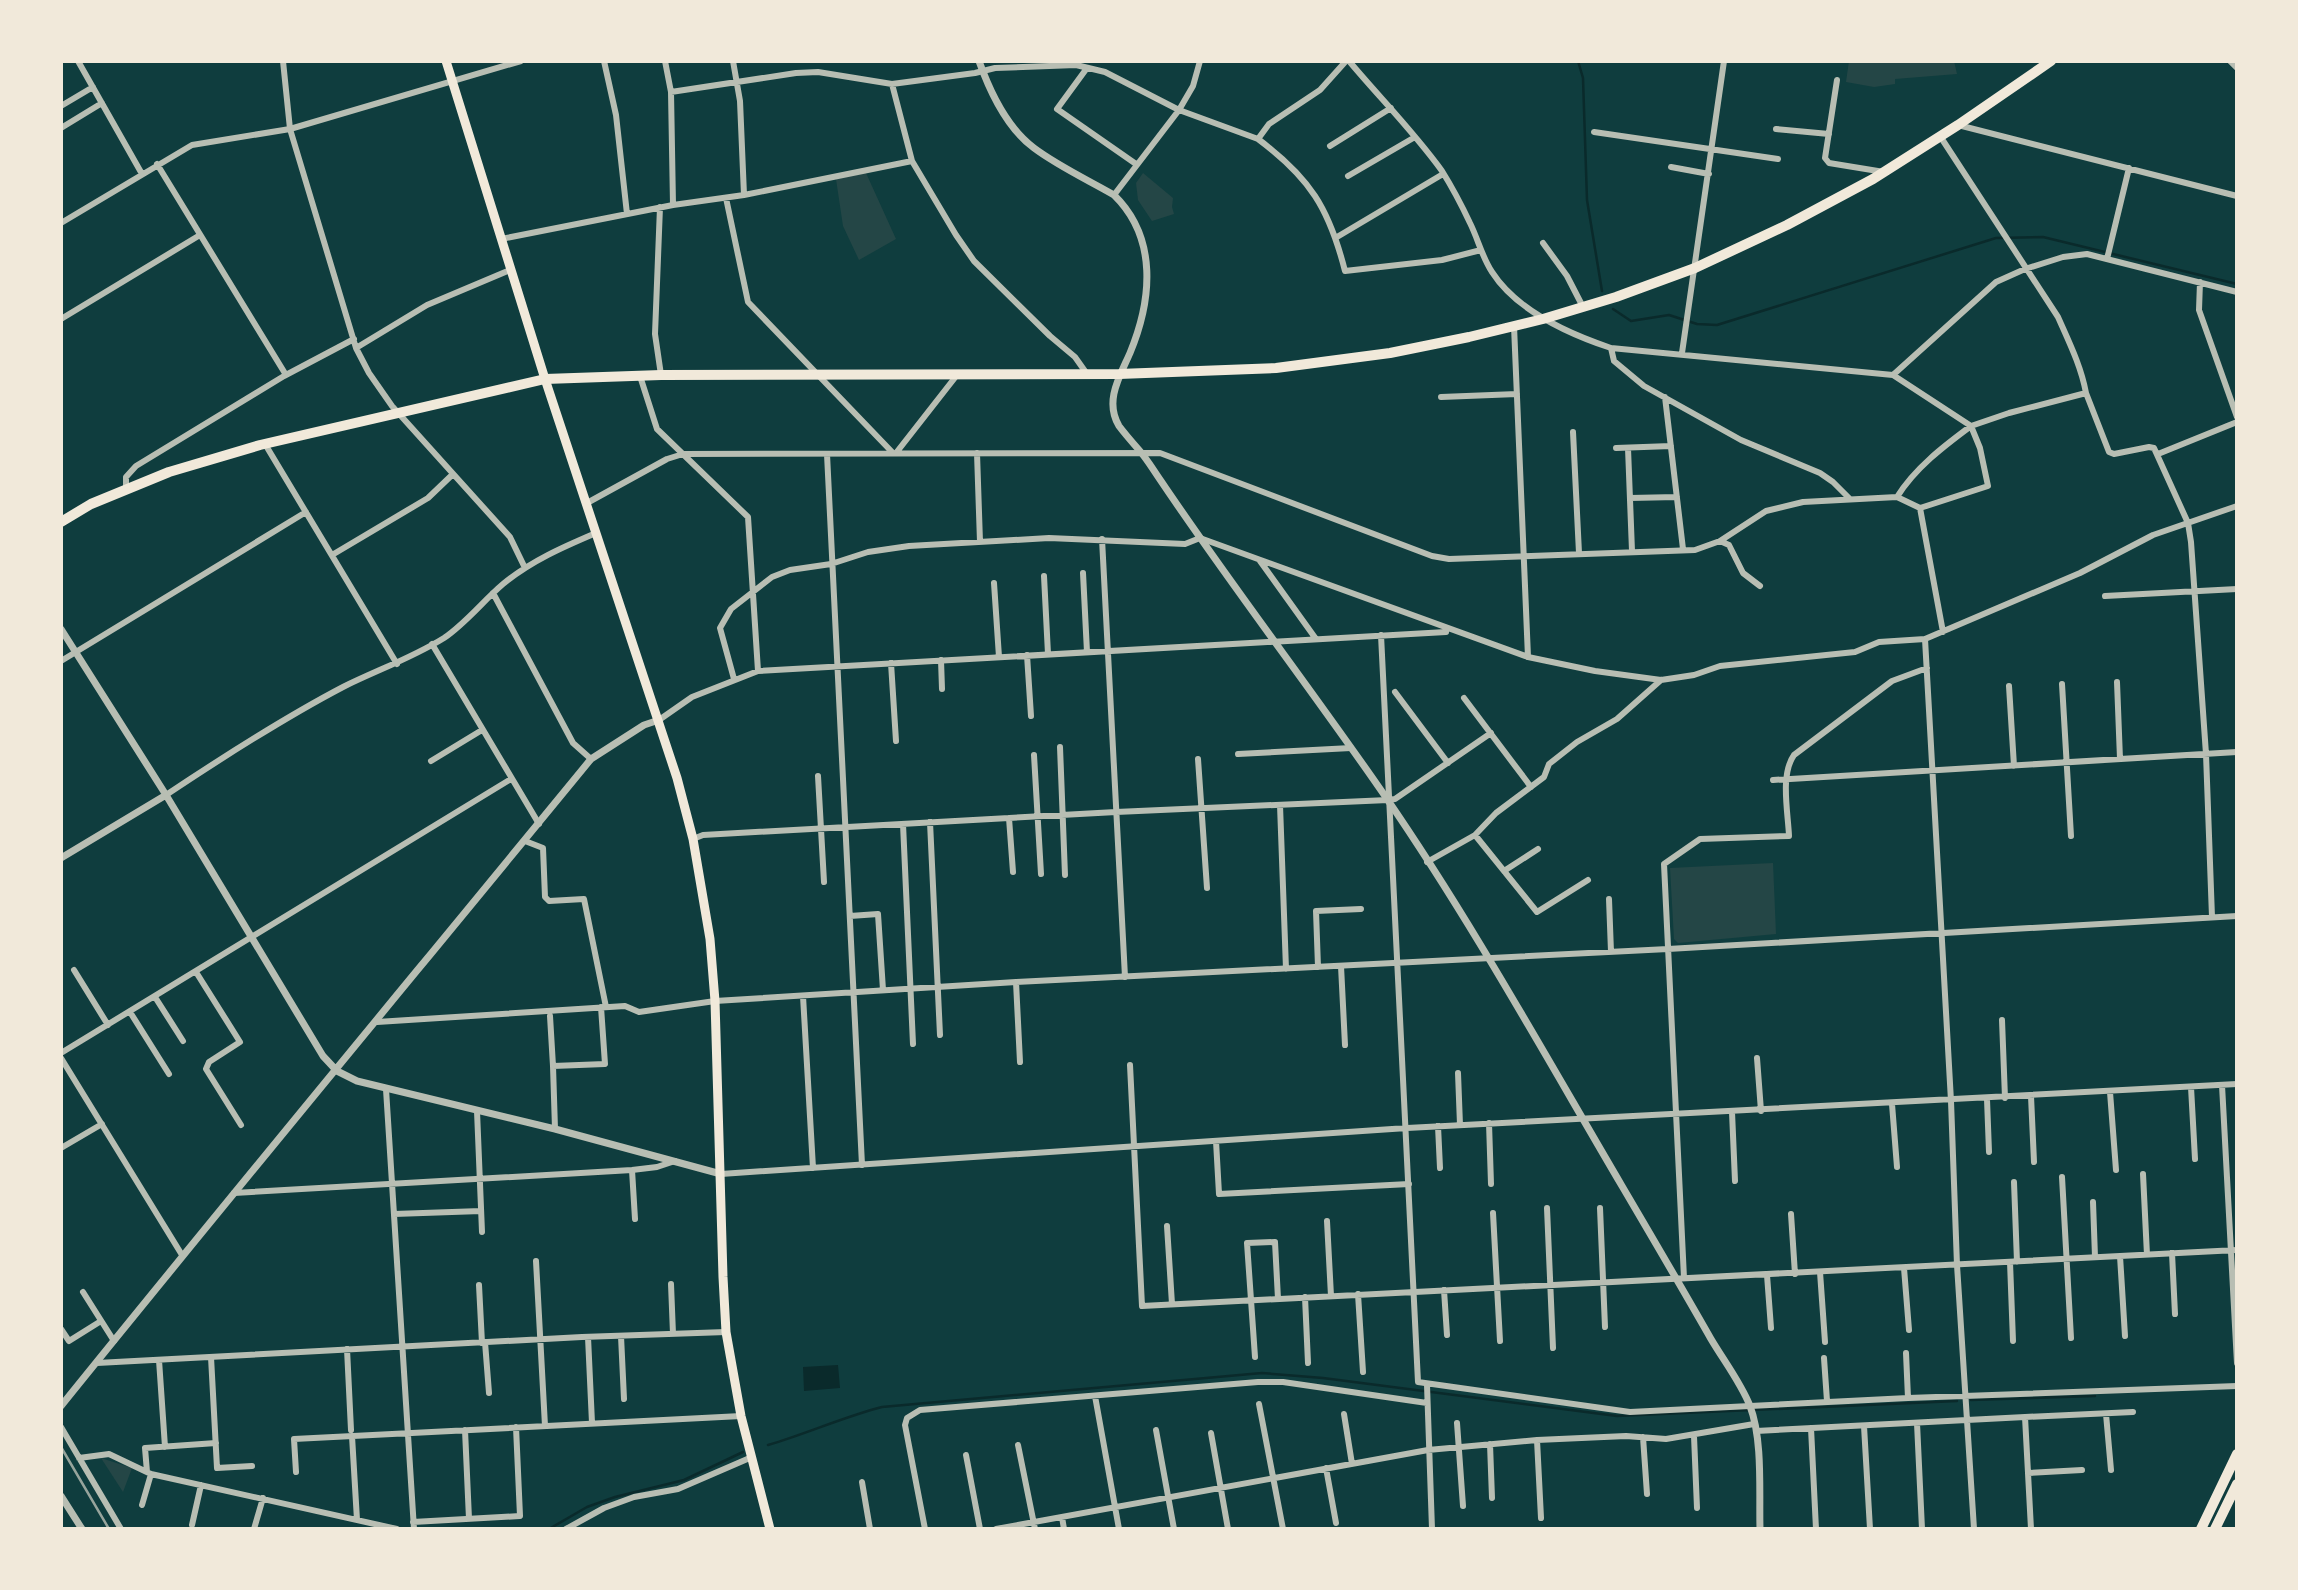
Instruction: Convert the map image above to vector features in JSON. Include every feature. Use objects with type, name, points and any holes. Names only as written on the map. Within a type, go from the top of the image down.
[{"type":"highway","points":[[61,522],[91,504],[169,472],[265,444],[545,379],[661,375],[1119,374],[1276,368],[1390,353],[1514,326],[1583,307],[1696,268],[1787,225],[1884,172],[2051,61]]},
{"type":"highway","points":[[2201,1529],[2237,1454]]},
{"type":"highway","points":[[2215,1529],[2237,1484]]},
{"type":"main road","points":[[446,61],[545,379],[659,720],[693,839],[710,940],[715,1001],[726,1332],[741,1416],[770,1529]]},
{"type":"street","points":[[78,61],[142,174]]},
{"type":"street","points":[[283,61],[290,129],[356,348],[369,373],[398,413],[510,537],[525,568]]},
{"type":"street","points":[[61,223],[192,145],[290,129],[521,61]]},
{"type":"street","points":[[604,61],[616,115],[627,214]]},
{"type":"street","points":[[665,61],[671,92],[673,205]]},
{"type":"street","points":[[733,61],[737,81],[744,195]]},
{"type":"street","points":[[979,61],[1005,116],[1018,133],[1034,149],[1114,195],[1138,228],[1147,259],[1144,302],[1129,354],[1119,374],[1113,411],[1118,425],[1141,452],[1388,800],[1488,959],[1680,1278],[1752,1417],[1760,1529]]},
{"type":"street","points":[[1114,195],[1179,110],[1193,86],[1200,61]]},
{"type":"street","points":[[1258,139],[1269,124],[1320,90],[1347,61],[1391,108],[1443,174],[1470,223],[1492,272],[1510,292],[1543,319],[1577,336],[1611,348],[1893,375],[1964,424],[1971,426]]},
{"type":"street","points":[[1682,353],[1724,61]]},
{"type":"street","points":[[2230,61],[2237,68]]},
{"type":"street","points":[[671,92],[796,73],[818,72],[892,84],[995,68],[1076,65],[1105,72],[1179,110],[1258,139],[1288,162],[1315,194],[1337,237],[1345,271],[1441,260],[1481,250]]},
{"type":"street","points":[[1087,68],[1057,109],[1136,164]]},
{"type":"street","points":[[1838,80],[1825,158],[1829,163],[1884,172]]},
{"type":"street","points":[[892,84],[912,161],[974,261],[1075,357],[1087,373]]},
{"type":"street","points":[[61,106],[93,87]]},
{"type":"street","points":[[61,128],[102,103]]},
{"type":"street","points":[[1330,146],[1391,108]]},
{"type":"street","points":[[1958,125],[2237,196]]},
{"type":"street","points":[[1776,130],[1829,134]]},
{"type":"street","points":[[1594,132],[1778,159]]},
{"type":"street","points":[[1940,136],[2058,317],[2080,367],[2086,393],[2109,452],[2114,454],[2154,448],[2188,523],[2196,592],[2206,754],[2212,917]]},
{"type":"street","points":[[1348,176],[1415,137]]},
{"type":"street","points":[[501,239],[912,161]]},
{"type":"street","points":[[158,164],[286,375]]},
{"type":"street","points":[[1671,167],[1709,174]]},
{"type":"street","points":[[2108,254],[2129,168]]},
{"type":"street","points":[[1337,237],[1443,174]]},
{"type":"street","points":[[726,198],[747,302],[894,453]]},
{"type":"street","points":[[660,207],[655,334],[661,375]]},
{"type":"street","points":[[61,319],[200,235]]},
{"type":"street","points":[[1543,243],[1567,276],[1583,307]]},
{"type":"street","points":[[1893,375],[1996,282],[2025,269],[2075,254],[2108,254],[2237,292]]},
{"type":"street","points":[[356,348],[426,305],[510,270]]},
{"type":"street","points":[[2158,454],[2237,419],[2199,310],[2200,282]]},
{"type":"street","points":[[1514,326],[1528,657]]},
{"type":"street","points":[[126,490],[126,477],[136,466],[286,375],[354,339]]},
{"type":"street","points":[[1611,348],[1614,361],[1644,386],[1741,440],[1820,473],[1849,498]]},
{"type":"street","points":[[894,453],[957,375]]},
{"type":"street","points":[[640,376],[657,429],[748,517],[758,671]]},
{"type":"street","points":[[1897,498],[1902,489],[1941,448],[1971,426],[2086,393]]},
{"type":"street","points":[[1441,397],[1517,394]]},
{"type":"street","points":[[1665,397],[1683,550]]},
{"type":"street","points":[[587,503],[667,459],[683,454],[1141,452],[1160,453],[1432,556],[1449,559],[1695,550],[1720,541],[1766,511],[1803,502],[1897,498],[1920,508],[1987,486],[1980,448],[1971,426]]},
{"type":"street","points":[[1573,432],[1579,553]]},
{"type":"street","points":[[265,444],[397,664]]},
{"type":"street","points":[[1616,448],[1671,446]]},
{"type":"street","points":[[1628,448],[1632,551]]},
{"type":"street","points":[[977,453],[980,542]]},
{"type":"street","points":[[827,454],[862,1165]]},
{"type":"street","points":[[332,555],[428,498],[452,475]]},
{"type":"street","points":[[1630,498],[1677,497]]},
{"type":"street","points":[[734,679],[720,628],[731,609],[753,591],[772,577],[790,570],[831,564],[868,552],[909,546],[1049,538],[1185,544],[1200,538],[1528,657],[1595,671],[1661,680],[1694,675],[1720,666],[1855,652],[1879,642],[1925,639],[2080,573],[2153,535],[2237,506]]},
{"type":"street","points":[[1920,508],[1942,632]]},
{"type":"street","points":[[61,661],[306,512]]},
{"type":"street","points":[[61,858],[166,795],[221,758],[343,687],[397,664],[432,644],[453,630],[525,568],[596,533]]},
{"type":"street","points":[[1102,539],[1125,977]]},
{"type":"street","points":[[1720,541],[1729,545],[1743,573],[1757,584],[1749,589]]},
{"type":"street","points":[[1260,561],[1316,639]]},
{"type":"street","points":[[1083,573],[1087,652]]},
{"type":"street","points":[[1044,576],[1048,654]]},
{"type":"street","points":[[994,583],[999,657]]},
{"type":"street","points":[[2105,596],[2237,589]]},
{"type":"street","points":[[493,593],[573,743],[592,760]]},
{"type":"street","points":[[61,629],[166,795],[323,1055],[337,1071],[358,1081],[555,1129],[721,1174],[1438,1126],[2031,1097],[2237,1084]]},
{"type":"street","points":[[61,1406],[182,1255],[592,760],[692,697],[758,671],[1452,631]]},
{"type":"street","points":[[1381,635],[1418,1382],[1630,1412],[1752,1417],[1811,1429],[2133,1412]]},
{"type":"street","points":[[1925,639],[1951,1101],[1957,1265],[1974,1529]]},
{"type":"street","points":[[432,644],[539,824]]},
{"type":"street","points":[[1027,655],[1031,716]]},
{"type":"street","points":[[941,660],[942,689]]},
{"type":"street","points":[[891,663],[896,741]]},
{"type":"street","points":[[1680,1278],[1676,1115],[1664,864],[1700,839],[1789,836],[1787,779],[1788,766],[1794,755],[1892,681],[1927,668]]},
{"type":"street","points":[[1427,862],[1475,835],[1496,813],[1544,777],[1549,764],[1577,742],[1617,719],[1661,680]]},
{"type":"street","points":[[2116,682],[2120,759]]},
{"type":"street","points":[[2062,684],[2071,836]]},
{"type":"street","points":[[2009,686],[2014,766]]},
{"type":"street","points":[[1395,692],[1448,763]]},
{"type":"street","points":[[1464,698],[1531,787]]},
{"type":"street","points":[[430,761],[482,730]]},
{"type":"street","points":[[693,839],[703,835],[930,822],[1388,800],[1395,799],[1491,733]]},
{"type":"street","points":[[1060,747],[1065,815],[1065,875]]},
{"type":"street","points":[[1238,754],[1351,748]]},
{"type":"street","points":[[1773,780],[2237,752]]},
{"type":"street","points":[[1034,755],[1041,874]]},
{"type":"street","points":[[1198,759],[1207,888]]},
{"type":"street","points":[[818,776],[824,882]]},
{"type":"street","points":[[182,1255],[61,1056],[292,911],[511,779]]},
{"type":"street","points":[[1280,805],[1286,969]]},
{"type":"street","points":[[1009,818],[1013,872]]},
{"type":"street","points":[[930,822],[940,1035]]},
{"type":"street","points":[[903,824],[913,1044]]},
{"type":"street","points":[[1475,835],[1537,912],[1588,880]]},
{"type":"street","points":[[525,841],[543,848],[545,897],[549,901],[584,899],[604,1007],[605,1064],[553,1066]]},
{"type":"street","points":[[1504,871],[1538,849]]},
{"type":"street","points":[[1609,899],[1611,952]]},
{"type":"street","points":[[1318,967],[1316,911],[1361,909]]},
{"type":"street","points":[[850,916],[878,914],[883,990]]},
{"type":"street","points":[[377,1022],[625,1006],[639,1012],[715,1001],[1016,982],[1488,959],[2237,916]]},
{"type":"street","points":[[1341,966],[1345,1045]]},
{"type":"street","points":[[74,970],[108,1025]]},
{"type":"street","points":[[196,972],[240,1042],[209,1062],[206,1069],[241,1125]]},
{"type":"street","points":[[1016,982],[1020,1062]]},
{"type":"street","points":[[803,996],[813,1168]]},
{"type":"street","points":[[155,997],[183,1041]]},
{"type":"street","points":[[130,1012],[169,1074]]},
{"type":"street","points":[[550,1016],[555,1129]]},
{"type":"street","points":[[2002,1020],[2005,1098]]},
{"type":"street","points":[[1757,1058],[1761,1111]]},
{"type":"street","points":[[1130,1065],[1142,1306],[2234,1250]]},
{"type":"street","points":[[1458,1073],[1460,1125]]},
{"type":"street","points":[[2222,1085],[2234,1250],[2237,1363]]},
{"type":"street","points":[[2191,1087],[2195,1159]]},
{"type":"street","points":[[386,1088],[413,1526],[520,1516],[516,1427]]},
{"type":"street","points":[[2110,1092],[2116,1170]]},
{"type":"street","points":[[2031,1097],[2034,1162]]},
{"type":"street","points":[[1987,1099],[1989,1153]]},
{"type":"street","points":[[1892,1104],[1897,1167]]},
{"type":"street","points":[[477,1111],[482,1232]]},
{"type":"street","points":[[1732,1112],[1735,1181]]},
{"type":"street","points":[[61,1148],[102,1124]]},
{"type":"street","points":[[1489,1124],[1491,1184]]},
{"type":"street","points":[[1438,1126],[1440,1168]]},
{"type":"street","points":[[1216,1141],[1219,1194],[1409,1185]]},
{"type":"street","points":[[234,1193],[632,1170],[657,1167],[675,1161]]},
{"type":"street","points":[[632,1170],[635,1219]]},
{"type":"street","points":[[2143,1174],[2147,1255]]},
{"type":"street","points":[[2062,1177],[2071,1338]]},
{"type":"street","points":[[2014,1182],[2014,1341]]},
{"type":"street","points":[[2093,1202],[2095,1258]]},
{"type":"street","points":[[1547,1208],[1553,1348]]},
{"type":"street","points":[[1600,1208],[1605,1327]]},
{"type":"street","points":[[394,1214],[481,1211]]},
{"type":"street","points":[[1493,1213],[1500,1341]]},
{"type":"street","points":[[1791,1214],[1794,1274]]},
{"type":"street","points":[[1327,1220],[1331,1296]]},
{"type":"street","points":[[1167,1226],[1172,1304]]},
{"type":"street","points":[[1255,1357],[1247,1244],[1275,1242],[1278,1299]]},
{"type":"street","points":[[2172,1253],[2175,1314]]},
{"type":"street","points":[[2120,1256],[2124,1336]]},
{"type":"street","points":[[536,1261],[545,1426]]},
{"type":"street","points":[[1904,1268],[1909,1330]]},
{"type":"street","points":[[1820,1272],[1825,1342]]},
{"type":"street","points":[[1767,1275],[1771,1328]]},
{"type":"street","points":[[671,1284],[673,1334]]},
{"type":"street","points":[[479,1285],[488,1393]]},
{"type":"street","points":[[1444,1290],[1447,1335]]},
{"type":"street","points":[[83,1292],[114,1341]]},
{"type":"street","points":[[1358,1294],[1363,1372]]},
{"type":"street","points":[[1305,1297],[1308,1363]]},
{"type":"street","points":[[61,1329],[69,1341],[101,1321]]},
{"type":"street","points":[[97,1363],[540,1339],[726,1332]]},
{"type":"street","points":[[621,1336],[624,1399]]},
{"type":"street","points":[[588,1337],[592,1423]]},
{"type":"street","points":[[347,1349],[357,1520]]},
{"type":"street","points":[[1906,1353],[1908,1398]]},
{"type":"street","points":[[211,1357],[217,1468],[251,1466]]},
{"type":"street","points":[[1824,1358],[1826,1401]]},
{"type":"street","points":[[159,1360],[164,1447]]},
{"type":"street","points":[[925,1529],[905,1425],[913,1412],[920,1410],[1258,1382],[1283,1382],[1427,1401]]},
{"type":"street","points":[[1427,1385],[1432,1529]]},
{"type":"street","points":[[996,1529],[1035,1525],[1062,1517],[1428,1450],[1537,1440],[1643,1437],[1666,1439],[1694,1436],[1752,1417],[1826,1401],[2237,1386]]},
{"type":"street","points":[[1096,1396],[1119,1529]]},
{"type":"street","points":[[1259,1404],[1283,1529]]},
{"type":"street","points":[[1344,1414],[1352,1464]]},
{"type":"street","points":[[2106,1414],[2111,1471]]},
{"type":"street","points":[[296,1472],[294,1439],[351,1433],[407,1433],[741,1416]]},
{"type":"street","points":[[2025,1417],[2031,1529]]},
{"type":"street","points":[[1457,1423],[1463,1506]]},
{"type":"street","points":[[1917,1423],[1922,1529]]},
{"type":"street","points":[[1864,1426],[1870,1529]]},
{"type":"street","points":[[61,1427],[121,1529]]},
{"type":"street","points":[[1811,1429],[1816,1529]]},
{"type":"street","points":[[465,1430],[469,1519]]},
{"type":"street","points":[[1156,1430],[1174,1529]]},
{"type":"street","points":[[1211,1433],[1228,1529]]},
{"type":"street","points":[[1694,1436],[1697,1508]]},
{"type":"street","points":[[1643,1437],[1647,1494]]},
{"type":"street","points":[[1537,1440],[1541,1518]]},
{"type":"street","points":[[142,1505],[149,1473],[145,1448],[216,1443]]},
{"type":"street","points":[[1490,1444],[1492,1498]]},
{"type":"street","points":[[1018,1445],[1035,1525]]},
{"type":"street","points":[[79,1458],[108,1454],[149,1473],[397,1529]]},
{"type":"street","points":[[966,1455],[980,1529]]},
{"type":"street","points":[[566,1529],[604,1508],[634,1497],[678,1489],[752,1457]]},
{"type":"street","points":[[1326,1468],[1336,1523]]},
{"type":"street","points":[[2028,1473],[2082,1470]]},
{"type":"street","points":[[862,1482],[870,1529]]},
{"type":"street","points":[[192,1525],[201,1485]]},
{"type":"street","points":[[61,1496],[82,1529]]},
{"type":"street","points":[[254,1529],[263,1498]]},
{"type":"street","points":[[1062,1517],[1064,1529]]},
{"type":"shaded area","points":[[1849,61],[1954,61],[1957,74],[1895,79],[1895,84],[1874,87],[1846,82]]},
{"type":"shaded area","points":[[866,173],[896,239],[859,260],[843,226],[836,179]]},
{"type":"shaded area","points":[[1143,173],[1173,198],[1174,214],[1152,221],[1138,200],[1136,183]]},
{"type":"shaded area","points":[[1773,863],[1776,934],[1678,943],[1674,939],[1670,868]]},
{"type":"shaded area","points":[[838,1365],[840,1388],[804,1391],[803,1367]]},
{"type":"shaded area","points":[[101,1458],[132,1468],[123,1492]]},
{"type":"waterway","points":[[1578,61],[1583,78],[1587,200],[1602,291]]},
{"type":"waterway","points":[[1613,309],[1631,321],[1669,315],[1697,324],[1717,325],[1996,238],[2043,237],[2237,284]]},
{"type":"waterway","points":[[768,1445],[882,1407],[1262,1373],[1323,1378],[1617,1416],[1957,1401]]},
{"type":"waterway","points":[[1971,1400],[2095,1396]]},
{"type":"waterway","points":[[549,1529],[587,1507],[615,1497],[684,1480],[743,1452]]},
{"type":"railway","points":[[61,1447],[109,1529]]}]
